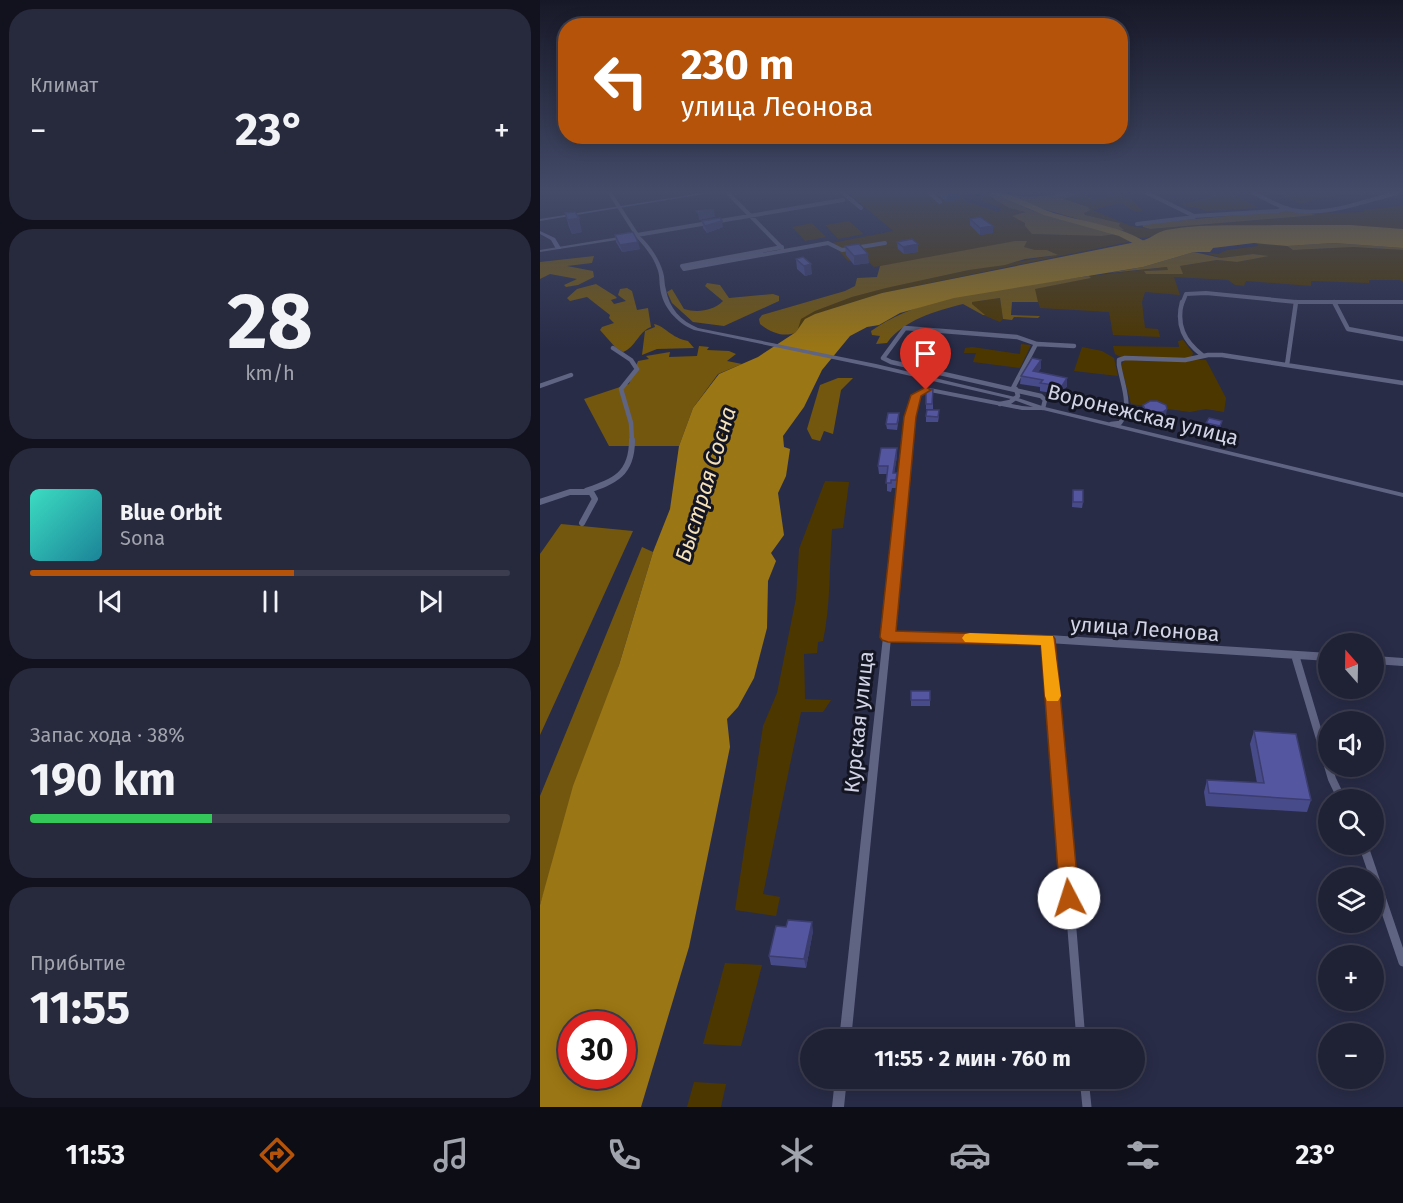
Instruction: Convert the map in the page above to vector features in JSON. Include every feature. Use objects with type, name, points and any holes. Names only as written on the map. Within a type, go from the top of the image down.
[{"type":"street","points":[[540,251],[577,245]]},
{"type":"street","name":"Воронежская улица","points":[[644,245],[661,273],[666,300],[677,317],[691,328],[876,366],[1013,398],[1043,408],[1403,495]]},
{"type":"street","points":[[779,245],[783,249]]},
{"type":"street","points":[[783,249],[684,269],[682,266],[783,249],[816,245]]},
{"type":"street","points":[[831,245],[841,250],[875,245]]},
{"type":"street","points":[[1202,355],[1193,348],[1181,332],[1179,312],[1186,294],[1206,293],[1296,302],[1403,302]]},
{"type":"street","points":[[1287,365],[1296,302]]},
{"type":"street","points":[[1334,302],[1348,328],[1403,339]]},
{"type":"street","points":[[1043,408],[1043,397],[1015,388],[883,358],[903,329],[1017,337],[1036,344],[1074,346]]},
{"type":"street","points":[[1000,404],[1010,402],[1018,395],[1015,388],[1036,344]]},
{"type":"street","points":[[540,502],[570,492],[586,491],[616,479],[626,468],[632,455],[632,437],[621,389],[637,369],[632,360],[613,348]]},
{"type":"street","points":[[1111,424],[1120,423],[1125,412],[1126,399],[1119,360],[1125,358],[1185,360],[1202,355],[1222,355],[1403,382]]},
{"type":"street","points":[[540,386],[571,375]]},
{"type":"street","name":"Курская улица","points":[[846,1029],[910,417],[916,395],[930,390],[1035,410],[1043,408]]},
{"type":"street","points":[[582,523],[595,499],[591,492],[586,491]]},
{"type":"street","name":"улица Леонова","points":[[888,637],[1048,639],[1318,656]]},
{"type":"street","points":[[1048,639],[1080,1029]]},
{"type":"street","points":[[1295,655],[1337,789]]},
{"type":"street","points":[[1384,661],[1403,662]]},
{"type":"street","points":[[1368,855],[1403,962]]},
{"type":"street","points":[[838,1107],[840,1089]]},
{"type":"street","points":[[1085,1089],[1087,1107]]},
{"type":"shaded area","points":[[833,245],[1010,245],[874,267],[865,259],[848,261]]},
{"type":"shaded area","points":[[995,245],[1025,245],[1024,247],[1047,250],[1058,255],[969,270],[852,297],[815,311],[801,319],[797,332],[792,334],[778,334],[760,324],[759,319],[762,315],[845,291],[855,286],[857,278],[877,277],[880,266]]},
{"type":"shaded area","points":[[1024,245],[1115,245],[882,293],[815,314],[797,332],[800,319],[852,297],[969,270],[1057,255],[1047,250],[1023,247]]},
{"type":"shaded area","points":[[1357,245],[1403,248],[1403,250],[1353,247],[1293,250],[1287,246]]},
{"type":"shaded area","points":[[1258,246],[1287,246],[1293,250],[1353,247],[1403,250],[1403,282],[1400,280],[1369,280],[1369,283],[1311,281],[1311,286],[1246,281],[1244,286],[1235,285],[1228,280],[1174,277],[1180,295],[1145,292],[1142,302],[1145,328],[1158,329],[1160,337],[1113,335],[1109,312],[1040,308],[1034,289],[1090,278],[1089,276],[1168,267],[1168,270],[1145,271],[1182,273],[1180,266],[1217,260],[1237,262],[1268,256],[1253,254],[1221,258],[1203,252],[1218,254],[1227,250]]},
{"type":"shaded area","points":[[1194,252],[1221,258],[1253,254],[1269,256],[1237,262],[1217,260],[1180,266],[1183,274],[1146,274],[1144,271],[1168,270],[1167,267],[1109,273],[1143,267]]},
{"type":"shaded area","points":[[594,256],[592,263],[567,266],[593,271],[594,277],[578,285],[566,287],[564,285],[577,279],[550,274],[540,279],[540,262]]},
{"type":"shaded area","points":[[1089,276],[1091,278],[1035,289],[1038,302],[1012,302],[1011,315],[1040,316],[1038,318],[1003,319],[1000,298],[972,302],[985,315],[963,304],[931,313],[911,322],[887,343],[876,344],[880,336],[872,335],[871,331],[894,317],[947,298],[1005,287]]},
{"type":"shaded area","points":[[707,283],[720,285],[729,298],[773,294],[779,296],[779,301],[724,326],[693,322],[672,303],[667,292],[672,289],[684,309],[705,310],[723,301],[705,286]]},
{"type":"shaded area","points":[[596,284],[617,298],[611,300],[614,304],[626,301],[618,295],[620,289],[627,288],[632,291],[637,310],[648,308],[651,327],[623,352],[615,347],[600,330],[614,323],[609,318],[610,315],[587,297],[570,301],[567,298],[577,289]]},
{"type":"shaded area","points":[[1000,298],[1003,319],[1000,322],[983,315],[971,304],[972,302]]},
{"type":"shaded area","points":[[654,324],[688,341],[694,348],[657,349],[642,355],[645,331],[655,327]]},
{"type":"shaded area","points":[[1183,340],[1193,353],[1192,357],[1175,359],[1121,357],[1115,354],[1113,346],[1179,347],[1178,341]]},
{"type":"shaded area","points":[[1021,344],[1031,345],[1020,368],[973,362],[976,353],[964,353],[965,348],[972,347],[1020,354]]},
{"type":"shaded area","points":[[699,346],[709,347],[707,350],[729,351],[736,354],[727,361],[742,364],[718,374],[693,408],[679,446],[609,446],[584,399],[629,384],[638,361],[649,359],[646,356],[670,352],[669,357],[697,356]]},
{"type":"shaded area","points":[[1082,347],[1102,351],[1114,358],[1118,376],[1074,371]]},
{"type":"shaded area","points":[[1124,360],[1206,360],[1226,398],[1224,412],[1206,409],[1190,412],[1131,404],[1121,366]]},
{"type":"shaded area","points":[[838,378],[853,378],[841,390],[833,434],[824,431],[820,441],[812,439],[807,429],[820,385]]},
{"type":"shaded area","points":[[825,481],[849,482],[843,528],[832,529],[829,599],[823,641],[818,642],[817,653],[804,654],[805,699],[831,700],[823,712],[801,712],[763,894],[780,897],[776,916],[735,910],[763,726],[777,693],[796,598],[799,549]]},
{"type":"shaded area","points":[[561,524],[633,531],[540,735],[540,554]]},
{"type":"shaded area","points":[[642,547],[653,552],[619,665],[540,905],[540,796]]},
{"type":"shaded area","points":[[725,963],[762,965],[741,1046],[703,1044]]},
{"type":"shaded area","points":[[694,1082],[726,1084],[721,1107],[687,1107]]},
{"type":"water","name":"Быстрая Сосна","points":[[1123,245],[1240,245],[1213,248],[1210,252],[1194,252],[1143,267],[954,298],[900,313],[879,325],[867,327],[850,336],[822,370],[804,407],[783,436],[784,447],[790,449],[786,476],[778,493],[784,535],[771,553],[776,561],[768,581],[767,628],[754,678],[738,707],[727,719],[730,747],[689,947],[641,1107],[540,1107],[540,905],[573,786],[619,665],[653,552],[670,509],[679,446],[693,408],[719,374],[758,357],[796,332],[805,319],[882,293]]},
{"type":"water","points":[[1272,245],[1308,245],[1287,246]]},
{"type":"water","points":[[1357,245],[1403,245],[1403,248]]},
{"type":"building","points":[[860,245],[868,254],[854,256],[845,246]]},
{"type":"building","points":[[803,257],[811,264],[804,266],[796,259]]},
{"type":"building","points":[[1032,358],[1041,360],[1033,371],[1067,378],[1059,391],[1051,389],[1054,385],[1040,383],[1043,380],[1021,376]]},
{"type":"building","points":[[933,389],[932,404],[926,404],[926,390]]},
{"type":"building","points":[[1150,401],[1166,405],[1167,409],[1163,412],[1151,412],[1143,405]]},
{"type":"building","points":[[927,410],[939,410],[938,417],[926,416]]},
{"type":"building","points":[[888,413],[899,413],[897,424],[886,424]]},
{"type":"building","points":[[1209,418],[1222,421],[1220,426],[1206,423]]},
{"type":"building","points":[[881,448],[897,448],[893,473],[897,473],[896,480],[891,480],[891,483],[886,483],[888,466],[878,466]]},
{"type":"building","points":[[1073,490],[1083,490],[1083,502],[1073,502]]},
{"type":"building","points":[[911,691],[930,691],[930,700],[911,700]]},
{"type":"building","points":[[1254,731],[1296,734],[1311,800],[1209,793],[1207,780],[1264,783]]},
{"type":"building","points":[[788,920],[812,922],[804,959],[769,956],[776,926],[786,927]]},
{"type":"waterway","points":[[1143,245],[1153,250]]},
{"type":"slow traffic","points":[[970,638],[1048,639],[1053,696]]},
{"type":"route","points":[[926,390],[916,395],[910,417],[888,637],[1048,639],[1069,898]]}]
